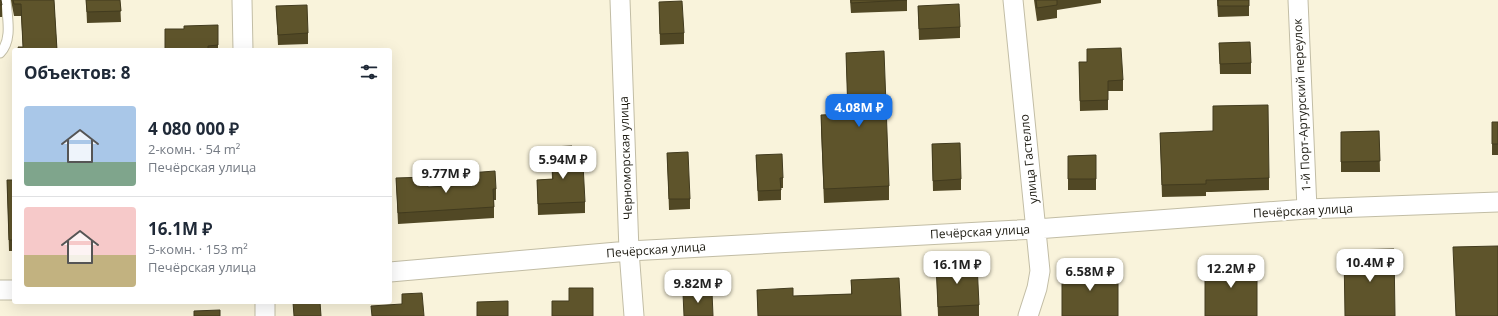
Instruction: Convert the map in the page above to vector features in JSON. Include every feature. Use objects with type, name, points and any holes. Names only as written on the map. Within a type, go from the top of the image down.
[{"type":"street","points":[[242,0],[243,48]]},
{"type":"street","name":"Черноморская улица","points":[[620,0],[629,251],[634,316]]},
{"type":"street","name":"улица Гастелло","points":[[1013,0],[1040,272],[1037,288],[1028,316]]},
{"type":"street","name":"1-й Порт-Артурский переулок","points":[[1298,0],[1307,209]]},
{"type":"street","name":"Печёрская улица","points":[[392,272],[629,251],[1036,229],[1307,209],[1498,202]]},
{"type":"street","points":[[0,290],[12,290]]},
{"type":"street","points":[[265,304],[266,316]]},
{"type":"lane","points":[[0,53],[6,43],[8,35],[6,0]]},
{"type":"building","points":[[13,0],[54,0],[57,48],[18,48],[23,47],[21,4],[14,4]]},
{"type":"building","points":[[86,0],[120,0],[121,11],[87,12]]},
{"type":"building","points":[[851,0],[907,0],[851,3]]},
{"type":"building","points":[[1036,0],[1057,0],[1057,5],[1037,8]]},
{"type":"building","points":[[1218,0],[1249,0],[1249,6],[1218,6]]},
{"type":"building","points":[[682,1],[684,33],[660,34],[659,2]]},
{"type":"building","points":[[959,4],[960,27],[919,29],[918,6]]},
{"type":"building","points":[[307,5],[308,33],[278,35],[276,6]]},
{"type":"building","points":[[218,25],[218,45],[208,46],[208,48],[165,48],[165,29],[184,29],[184,26]]},
{"type":"building","points":[[1250,42],[1251,63],[1220,64],[1219,43]]},
{"type":"building","points":[[1121,48],[1123,80],[1108,81],[1108,100],[1080,101],[1079,62],[1087,62],[1087,49]]},
{"type":"building","points":[[884,51],[889,186],[824,189],[821,115],[848,114],[846,53]]},
{"type":"building","points":[[1268,105],[1269,178],[1206,180],[1206,184],[1162,185],[1160,133],[1213,131],[1213,106]]},
{"type":"building","points":[[1492,122],[1498,122],[1498,144],[1492,144]]},
{"type":"building","points":[[1379,131],[1380,161],[1341,162],[1341,132]]},
{"type":"building","points":[[960,143],[961,179],[933,181],[932,144]]},
{"type":"building","points":[[572,146],[573,164],[583,164],[585,202],[538,204],[537,180],[553,179],[551,147]]},
{"type":"building","points":[[688,152],[690,199],[669,199],[667,153]]},
{"type":"building","points":[[782,154],[783,178],[780,178],[781,190],[758,191],[756,155]]},
{"type":"building","points":[[1096,155],[1096,179],[1068,179],[1068,156]]},
{"type":"building","points":[[495,171],[496,189],[493,189],[494,207],[398,213],[396,178],[427,177],[428,187],[469,185],[469,173]]},
{"type":"building","points":[[7,180],[12,180],[12,240],[9,240]]},
{"type":"building","points":[[1498,246],[1498,316],[1456,316],[1453,247]]},
{"type":"building","points":[[1394,249],[1395,316],[1345,316],[1344,250]]},
{"type":"building","points":[[1205,262],[1257,262],[1257,316],[1205,316]]},
{"type":"building","points":[[936,263],[977,263],[979,305],[938,307]]},
{"type":"building","points":[[1062,267],[1118,267],[1118,316],[1062,316]]},
{"type":"building","points":[[899,278],[901,316],[758,316],[757,290],[793,288],[793,296],[852,294],[851,280]]},
{"type":"building","points":[[569,288],[593,288],[593,316],[552,316],[552,301],[569,301]]},
{"type":"building","points":[[712,292],[713,316],[684,316],[683,293]]},
{"type":"building","points":[[422,293],[424,316],[372,316],[371,306],[402,304],[402,294]]},
{"type":"building","points":[[508,301],[508,316],[477,316],[477,302]]},
{"type":"building","points":[[293,304],[320,304],[321,316],[294,316]]},
{"type":"building","points":[[220,310],[220,316],[194,316],[194,311]]}]
